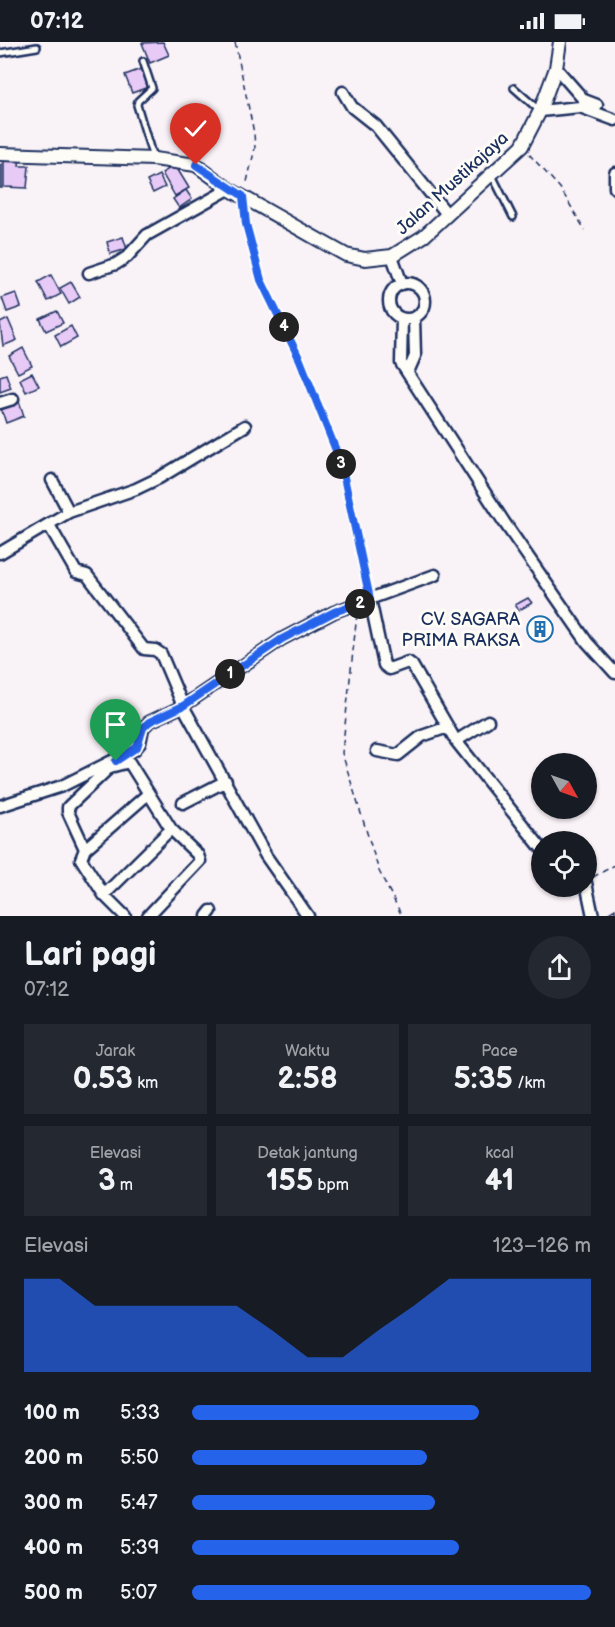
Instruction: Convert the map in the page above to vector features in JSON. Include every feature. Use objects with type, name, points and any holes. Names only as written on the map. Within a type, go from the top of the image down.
[{"type":"street","name":"Jalan Mustikajaya","points":[[0,154],[154,159],[196,165],[229,189],[346,255],[379,260],[408,249],[522,146],[540,111],[556,68],[560,42]]},
{"type":"street","points":[[556,68],[584,100],[615,112]]},
{"type":"street","points":[[343,92],[352,107],[376,126],[447,214]]},
{"type":"street","points":[[540,111],[580,107],[615,120]]},
{"type":"street","points":[[615,173],[615,188]]},
{"type":"street","points":[[89,273],[116,264],[127,257],[147,235],[229,189]]},
{"type":"street","points":[[392,256],[402,284]]},
{"type":"street","points":[[402,284],[416,285],[424,295],[424,308],[414,318],[402,319],[393,312],[389,301],[393,290],[402,284]]},
{"type":"street","points":[[408,372],[415,356],[414,318]]},
{"type":"street","points":[[402,319],[400,359],[504,522],[587,642],[615,673]]},
{"type":"street","points":[[0,403],[13,399]]},
{"type":"street","points":[[0,553],[69,512],[136,489],[245,426]]},
{"type":"street","points":[[52,480],[69,512]]},
{"type":"street","points":[[49,525],[76,572],[87,575],[144,649],[161,654],[183,706],[266,856],[308,916]]},
{"type":"street","points":[[0,806],[62,786],[116,761],[137,747],[143,728],[149,722],[183,706],[282,639],[334,612],[435,575]]},
{"type":"street","points":[[370,599],[384,665],[389,669],[411,663],[456,741],[531,835]]},
{"type":"street","points":[[456,741],[488,722]]},
{"type":"street","points":[[377,751],[398,755],[422,736],[448,727]]},
{"type":"street","points":[[85,849],[68,812],[68,807],[110,767],[129,762],[171,829],[198,855],[200,861],[148,916]]},
{"type":"street","points":[[183,803],[226,781]]},
{"type":"street","points":[[125,916],[104,896],[81,859],[85,849],[148,794]]},
{"type":"street","points":[[104,896],[171,829]]},
{"type":"street","points":[[589,897],[592,916]]},
{"type":"lane","points":[[0,53],[37,47]]},
{"type":"lane","points":[[143,61],[152,88],[138,101],[137,105],[154,159]]},
{"type":"lane","points":[[514,88],[540,111]]},
{"type":"lane","points":[[491,174],[513,217]]},
{"type":"path","points":[[235,42],[255,148],[243,196],[246,224],[261,280],[300,360],[341,463],[370,599]]},
{"type":"path","points":[[522,146],[560,188],[585,230]]},
{"type":"path","points":[[358,605],[342,753],[379,871],[402,916]]},
{"type":"path","points":[[597,875],[615,865]]},
{"type":"building","points":[[163,42],[169,55],[150,63],[142,43]]},
{"type":"building","points":[[144,68],[151,86],[132,93],[125,75]]},
{"type":"building","points":[[4,157],[20,158],[19,166],[29,166],[27,188],[4,187]]},
{"type":"building","points":[[2,164],[2,188],[0,188],[0,165]]},
{"type":"building","points":[[175,165],[189,188],[175,196],[162,173]]},
{"type":"building","points":[[159,175],[165,187],[153,193],[147,181]]},
{"type":"building","points":[[186,190],[192,199],[179,208],[173,199]]},
{"type":"building","points":[[123,237],[127,249],[110,254],[107,242]]},
{"type":"building","points":[[51,275],[61,294],[48,301],[38,282]]},
{"type":"building","points":[[71,282],[80,297],[69,304],[60,288]]},
{"type":"building","points":[[16,293],[21,307],[7,312],[2,298]]},
{"type":"building","points":[[57,311],[63,323],[46,331],[40,319]]},
{"type":"building","points":[[8,319],[17,340],[3,346],[0,323]]},
{"type":"building","points":[[71,326],[77,338],[61,347],[55,335]]},
{"type":"building","points":[[23,348],[32,366],[18,373],[9,356]]},
{"type":"building","points":[[32,373],[39,386],[26,392],[20,379]]},
{"type":"building","points":[[6,374],[11,388],[0,392],[0,376]]},
{"type":"building","points":[[19,401],[24,416],[6,423],[1,408]]},
{"type":"building","points":[[528,598],[532,603],[519,610],[515,605]]},
{"type":"building","name":"CV. SAGARA PRIMA RAKSA","points":[[542,620],[551,630],[538,639],[530,628]]},
{"type":"building","points":[[615,909],[615,916],[604,916]]},
{"type":"place","name":"CV. SAGARA PRIMA RAKSA","points":[[540,629]]},
{"type":"route","points":[[116,761],[137,747],[143,728],[149,722],[183,706],[282,639],[334,612],[370,599],[341,463],[300,360],[261,280],[246,224],[243,196],[229,189],[196,165]]}]
